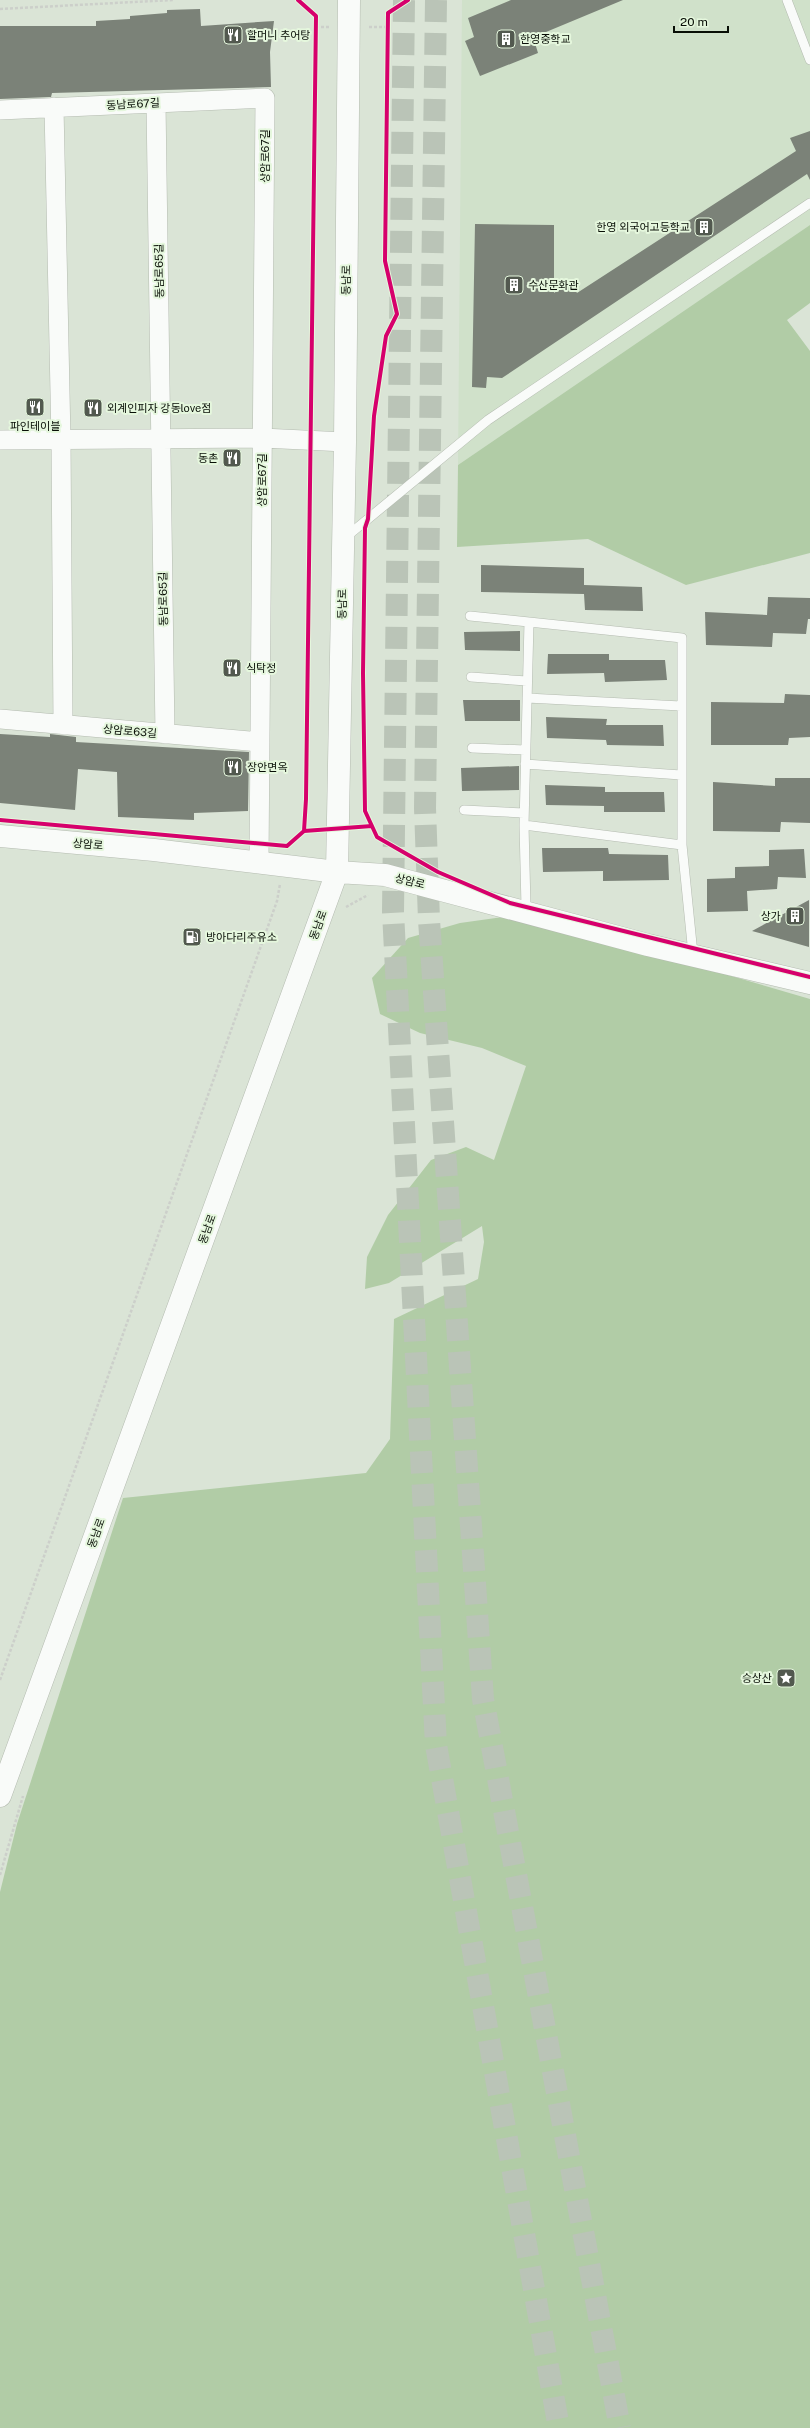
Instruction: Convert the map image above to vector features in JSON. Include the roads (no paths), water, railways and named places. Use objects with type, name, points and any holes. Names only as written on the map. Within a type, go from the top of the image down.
[{"type":"main road","name":"동남로","points":[[0,1796],[337,872],[345,442],[349,0]]},
{"type":"main road","name":"상암로","points":[[0,836],[259,862],[337,872],[385,875],[648,945],[693,954],[810,983]]},
{"type":"street","name":"동남로67길","points":[[0,110],[265,98]]},
{"type":"street","name":"상암로67길","points":[[259,862],[265,98]]},
{"type":"street","name":"동남로65길","points":[[156,103],[162,439],[165,734]]},
{"type":"street","points":[[54,107],[61,440],[63,725]]},
{"type":"street","points":[[0,440],[262,438],[345,442]]},
{"type":"street","name":"상암로63길","points":[[0,720],[260,742]]},
{"type":"lane","points":[[787,0],[810,60]]},
{"type":"lane","points":[[343,540],[488,420],[810,203]]},
{"type":"lane","points":[[470,616],[682,638],[682,845],[693,954]]},
{"type":"lane","points":[[526,907],[524,813],[529,622]]},
{"type":"lane","points":[[471,677],[527,681]]},
{"type":"lane","points":[[527,698],[681,706]]},
{"type":"lane","points":[[472,748],[525,750]]},
{"type":"lane","points":[[525,764],[681,775]]},
{"type":"lane","points":[[464,810],[524,813]]},
{"type":"lane","points":[[524,825],[682,845]]},
{"type":"tunnel","points":[[404,0],[393,912],[436,1745],[559,2428]]},
{"type":"tunnel","points":[[436,0],[425,808],[429,920],[483,1699],[620,2428]]},
{"type":"place","name":"할머니 추어탕","points":[[233,35]]},
{"type":"place","name":"한영중학교","points":[[506,39]]},
{"type":"place","name":"한영 외국어고등학교","points":[[704,227]]},
{"type":"place","name":"수산문화관","points":[[514,285]]},
{"type":"place","name":"파인테이블","points":[[35,407]]},
{"type":"place","name":"외계인피자 강동love점","points":[[93,408]]},
{"type":"place","name":"동촌","points":[[232,458]]},
{"type":"place","name":"식탁정","points":[[232,668]]},
{"type":"place","name":"장안면옥","points":[[233,767]]},
{"type":"place","name":"상가","points":[[795,916]]},
{"type":"place","name":"방아다리주유소","points":[[192,937]]},
{"type":"place","name":"승상산","points":[[786,1678]]}]
